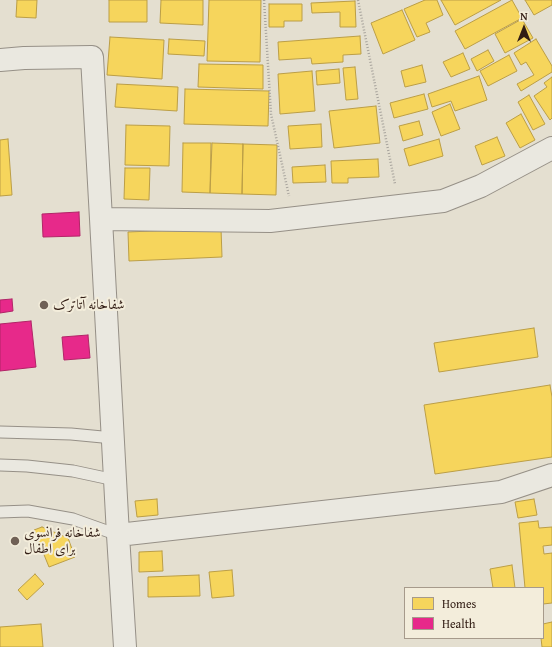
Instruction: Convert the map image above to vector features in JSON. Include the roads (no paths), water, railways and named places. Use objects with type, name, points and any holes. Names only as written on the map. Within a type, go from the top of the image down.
[{"type":"street","points":[[0,60],[24,58],[92,57],[125,647]]},
{"type":"street","points":[[101,219],[270,221],[443,201],[481,186],[552,148]]},
{"type":"street","points":[[118,535],[501,492],[552,475]]},
{"type":"lane","points":[[0,432],[71,434],[113,438]]},
{"type":"lane","points":[[0,465],[27,466],[73,471],[115,480]]},
{"type":"lane","points":[[0,512],[28,512],[73,519],[118,535]]},
{"type":"place","name":"شفاخانه آتاترک","points":[[44,305]]},
{"type":"place","name":"شفاخانه فرانسوی برای اطفال","points":[[15,541]]}]
